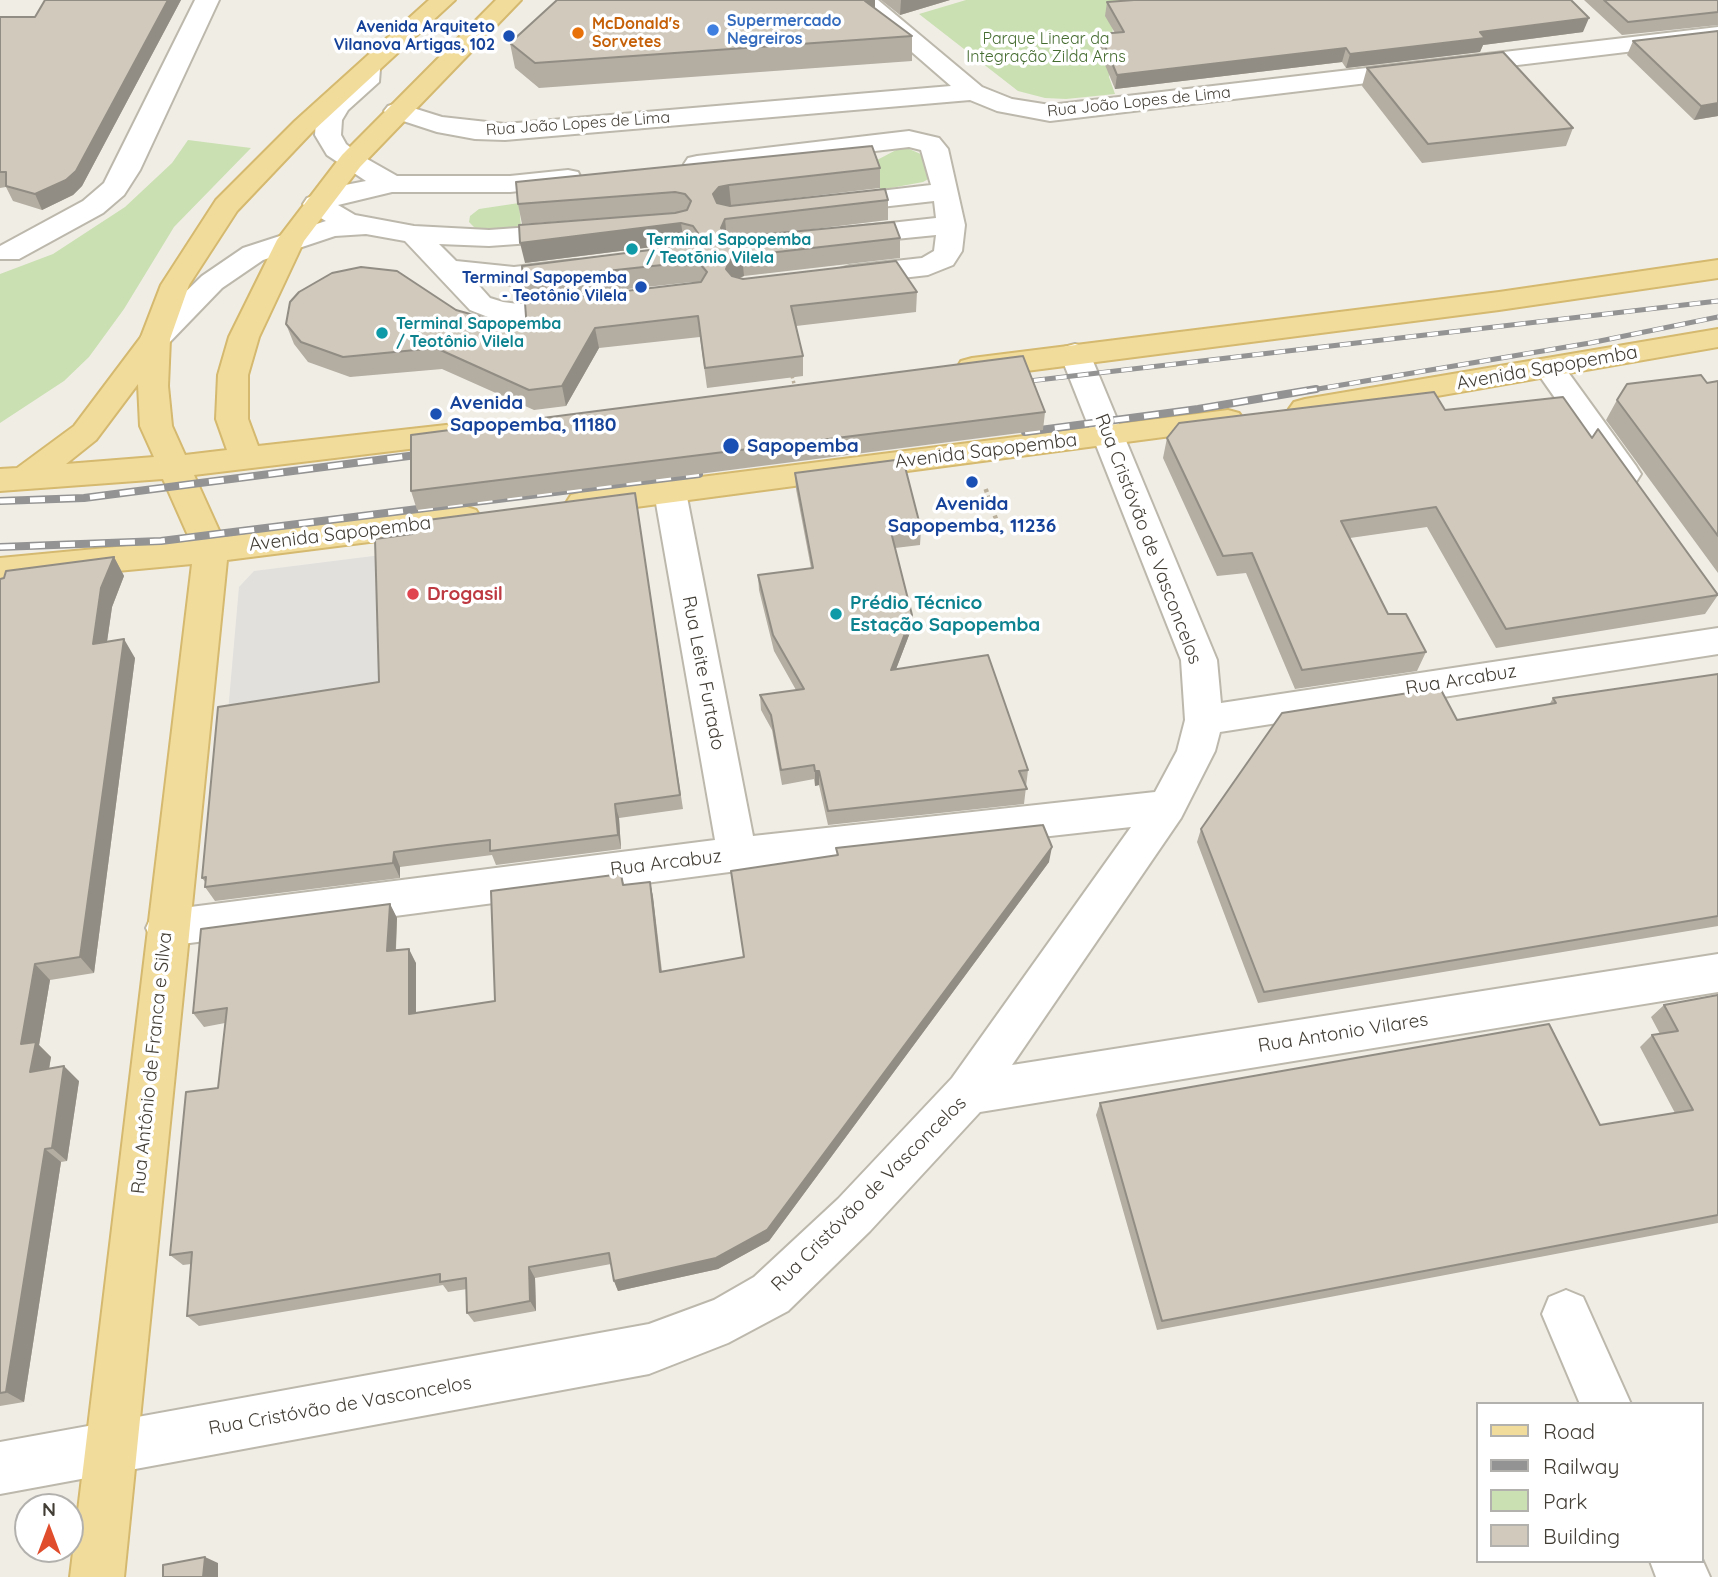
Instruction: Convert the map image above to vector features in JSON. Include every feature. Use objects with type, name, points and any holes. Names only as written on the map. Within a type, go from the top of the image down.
[{"type":"main road","points":[[368,69],[443,0]]},
{"type":"main road","points":[[246,459],[232,419],[233,374],[244,337],[290,240],[359,152],[509,0]]},
{"type":"main road","points":[[12,479],[85,433],[155,340],[175,285],[197,247],[226,206],[316,131],[359,152]]},
{"type":"main road","points":[[937,372],[1499,300],[1718,268]]},
{"type":"main road","name":"Avenida Sapopemba","points":[[559,506],[1269,414],[1718,338]]},
{"type":"main road","points":[[155,340],[153,386],[156,426],[211,550]]},
{"type":"main road","points":[[12,479],[173,467],[493,430]]},
{"type":"main road","name":"Avenida Sapopemba","points":[[0,570],[211,550],[491,514]]},
{"type":"main road","name":"Rua Antônio de Franca e Silva","points":[[97,1577],[211,550]]},
{"type":"street","points":[[5,242],[65,223],[93,206],[114,188],[127,170],[158,99],[207,0]]},
{"type":"street","points":[[864,0],[973,92]]},
{"type":"street","points":[[1597,29],[1616,48]]},
{"type":"street","name":"Rua João Lopes de Lima","points":[[397,111],[450,127],[505,132],[973,92],[1006,107],[1050,113],[1718,34]]},
{"type":"street","points":[[316,131],[329,120],[339,105],[366,82],[368,69]]},
{"type":"street","points":[[673,167],[909,139],[922,140],[936,149],[951,225],[948,251],[943,259],[928,266],[823,279]]},
{"type":"street","points":[[359,152],[374,176],[393,184]]},
{"type":"street","points":[[317,204],[345,194],[393,184],[510,184],[592,176]]},
{"type":"street","points":[[414,234],[436,215],[464,200],[510,184]]},
{"type":"street","points":[[808,208],[946,191]]},
{"type":"street","points":[[317,204],[347,222],[414,234],[489,238],[597,230]]},
{"type":"street","points":[[155,340],[228,269],[290,240],[332,228],[366,225]]},
{"type":"street","points":[[818,239],[951,225]]},
{"type":"street","points":[[414,234],[481,304],[498,311],[518,313],[598,304]]},
{"type":"street","points":[[447,269],[514,276],[606,265]]},
{"type":"street","name":"Rua Cristóvão de Vasconcelos","points":[[0,1468],[649,1349],[728,1319],[771,1294],[854,1215],[968,1093],[1167,807],[1195,751],[1204,720],[1199,660],[1075,354]]},
{"type":"street","points":[[1549,368],[1646,502]]},
{"type":"street","name":"Rua Leite Furtado","points":[[670,492],[737,854]]},
{"type":"street","name":"Rua Arcabuz","points":[[1204,720],[1718,641]]},
{"type":"street","name":"Rua Arcabuz","points":[[167,928],[737,854],[1167,807]]},
{"type":"street","name":"Rua Antonio Vilares","points":[[968,1093],[1718,973]]},
{"type":"street","points":[[1566,1314],[1605,1402]]},
{"type":"path","points":[[792,376],[799,402]]},
{"type":"path","points":[[917,532],[998,522]]},
{"type":"green space","name":"Parque Linear da Integração Zilda Arns","points":[[966,0],[1239,0],[1114,13],[1109,77],[1115,94],[1066,99],[1045,98],[1018,91],[919,14]]},
{"type":"green space","points":[[188,140],[251,148],[174,227],[124,309],[89,357],[64,381],[0,423],[0,274],[53,254],[125,207],[172,163]]},
{"type":"green space","points":[[907,148],[923,155],[932,177],[923,182],[880,190],[872,166],[877,160],[898,149]]},
{"type":"green space","points":[[519,203],[521,227],[494,230],[475,228],[469,222],[470,216],[479,209]]},
{"type":"shaded area","points":[[381,555],[385,689],[228,712],[239,587],[254,571]]},
{"type":"building","points":[[45,0],[168,0],[76,171],[66,180],[35,194],[6,186],[6,172],[0,172],[0,17],[35,17]]},
{"type":"building","name":"Supermercado Negreiros","points":[[557,0],[869,0],[865,1],[912,36],[535,63],[510,43]]},
{"type":"building","points":[[1571,0],[1589,18],[1480,32],[1485,38],[1350,54],[1346,48],[1117,75],[1100,34],[1124,32],[1107,2]]},
{"type":"building","points":[[1604,0],[1718,0],[1718,12],[1628,22]]},
{"type":"building","points":[[1718,31],[1718,103],[1701,106],[1633,41]]},
{"type":"building","points":[[1503,52],[1573,128],[1428,144],[1367,68]]},
{"type":"building","points":[[872,146],[880,168],[729,185],[719,187],[713,194],[717,203],[730,206],[885,189],[888,200],[725,219],[721,228],[725,234],[738,237],[894,222],[900,238],[742,256],[730,260],[726,269],[732,276],[743,279],[896,261],[917,292],[791,306],[803,356],[705,368],[698,316],[595,328],[562,386],[529,390],[436,348],[343,357],[301,342],[286,324],[290,302],[299,292],[332,273],[361,267],[397,271],[456,310],[527,330],[525,303],[701,282],[707,272],[701,265],[690,262],[523,280],[522,266],[682,246],[694,242],[698,233],[693,226],[681,223],[520,243],[519,225],[675,213],[687,210],[691,201],[685,194],[675,192],[518,204],[516,182]]},
{"type":"building","points":[[1023,356],[1045,412],[411,491],[411,435]]},
{"type":"building","points":[[1701,375],[1707,383],[1718,381],[1718,536],[1617,400],[1627,384]]},
{"type":"building","points":[[1434,392],[1445,410],[1563,397],[1592,438],[1598,429],[1718,595],[1506,629],[1436,507],[1341,521],[1388,614],[1406,614],[1426,652],[1302,670],[1252,553],[1223,556],[1167,438],[1179,423]]},
{"type":"building","points":[[903,459],[921,529],[891,532],[912,615],[891,670],[988,655],[1028,770],[1019,771],[1027,789],[828,811],[819,771],[815,771],[814,765],[781,770],[771,715],[760,695],[804,689],[773,635],[758,575],[813,568],[795,473]]},
{"type":"building","points":[[635,493],[680,795],[615,804],[618,835],[490,851],[490,840],[447,845],[394,852],[393,863],[205,887],[206,877],[202,878],[218,707],[379,682],[375,539],[412,534],[412,522]]},
{"type":"building","points":[[114,557],[101,588],[93,644],[124,639],[80,957],[35,964],[21,1044],[36,1042],[30,1072],[64,1066],[52,1148],[45,1149],[6,1392],[0,1393],[0,579],[4,578],[6,571]]},
{"type":"building","points":[[1718,674],[1718,916],[1264,992],[1201,829],[1282,713],[1440,688],[1457,720],[1556,703],[1553,698]]},
{"type":"building","points":[[1043,825],[1052,847],[767,1230],[716,1258],[614,1281],[609,1253],[529,1267],[530,1301],[467,1313],[466,1278],[440,1282],[440,1274],[187,1316],[192,1252],[170,1255],[186,1092],[218,1088],[227,1008],[193,1013],[201,929],[390,904],[387,951],[409,949],[409,1014],[495,1001],[491,891],[621,874],[623,885],[650,882],[660,972],[744,957],[731,871],[838,855],[836,848]]},
{"type":"building","points":[[1718,995],[1718,1215],[1162,1321],[1100,1103],[1549,1024],[1600,1125],[1693,1110],[1652,1035],[1678,1031],[1664,1005]]},
{"type":"building","points":[[205,1557],[203,1577],[163,1577],[163,1565]]},
{"type":"railway","points":[[1012,383],[1718,301]]},
{"type":"railway","points":[[1306,391],[1590,343],[1718,317]]},
{"type":"railway","points":[[1025,432],[1198,409],[1316,389]]},
{"type":"railway","points":[[0,501],[84,498],[432,453]]},
{"type":"railway","points":[[0,547],[161,541],[699,474]]},
{"type":"place","name":"Supermercado Negreiros","points":[[713,30]]},
{"type":"place","name":"McDonald's Sorvetes","points":[[578,33]]},
{"type":"place","name":"Avenida Arquiteto Vilanova Artigas, 102","points":[[509,36]]},
{"type":"place","name":"Terminal Sapopemba / Teotõnio Vilela","points":[[632,249]]},
{"type":"place","name":"Terminal Sapopemba - Teotônio Vilela","points":[[641,287]]},
{"type":"place","name":"Terminal Sapopemba / Teotônio Vilela","points":[[382,333]]},
{"type":"place","name":"Avenida Sapopemba, 11180","points":[[436,414]]},
{"type":"place","name":"Sapopemba","points":[[731,446]]},
{"type":"place","name":"Avenida Sapopemba, 11236","points":[[972,482]]},
{"type":"place","name":"Drogasil","points":[[413,594]]},
{"type":"place","name":"Prédio Técnico Estação Sapopemba","points":[[836,614]]}]
